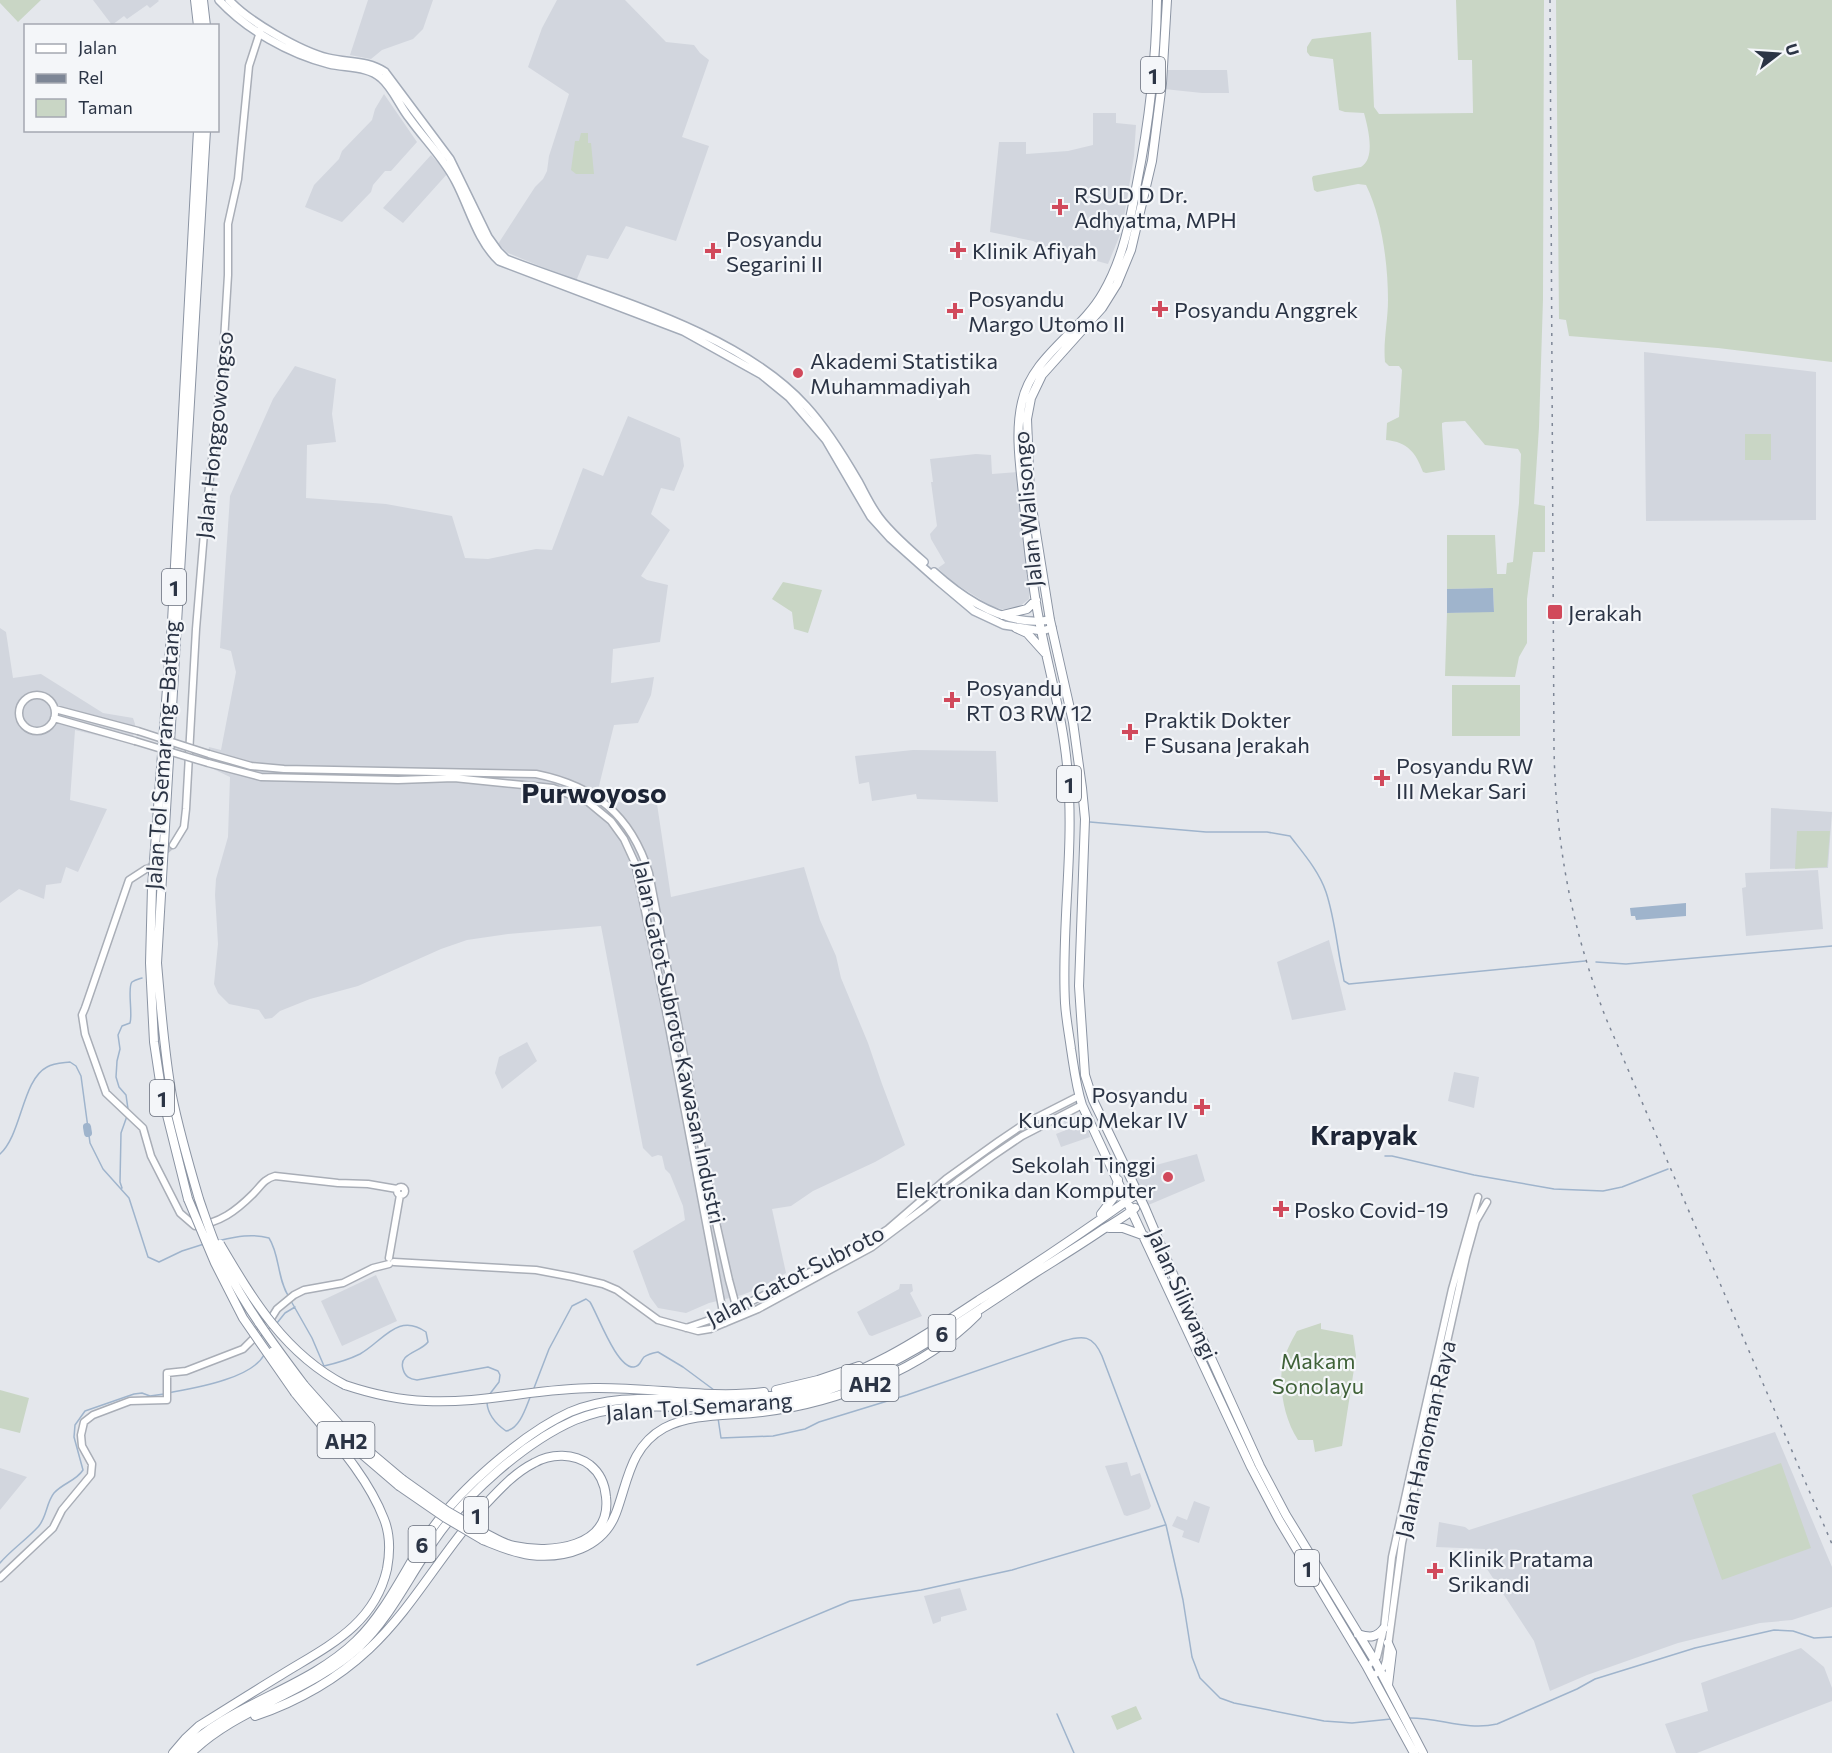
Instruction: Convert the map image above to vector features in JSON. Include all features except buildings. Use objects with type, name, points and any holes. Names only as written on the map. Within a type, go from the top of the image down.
[{"type":"highway","points":[[195,0],[198,24]]},
{"type":"highway","points":[[203,0],[206,24]]},
{"type":"highway","name":"Jalan Walisongo","points":[[1039,622],[1030,566],[1021,406],[1027,385],[1047,357],[1094,308],[1106,289],[1124,245],[1145,150],[1157,0]]},
{"type":"highway","name":"Jalan Walisongo","points":[[1051,624],[1023,449],[1026,420],[1035,386],[1050,365],[1102,308],[1117,284],[1131,250],[1152,161],[1161,90],[1167,0]]},
{"type":"highway","name":"Jalan Tol Semarang–Batang","points":[[198,132],[201,161]]},
{"type":"highway","name":"Jalan Tol Semarang–Batang","points":[[206,132],[201,161],[154,963],[150,993],[162,1095],[188,1199],[201,1233],[249,1328],[299,1389]]},
{"type":"highway","points":[[1003,615],[1027,609],[1036,600]]},
{"type":"highway","name":"Jalan Siliwangi","points":[[1039,622],[1063,732],[1068,778],[1070,845],[1065,1003],[1075,1080],[1082,1105],[1251,1467],[1279,1520],[1372,1677],[1396,1711],[1414,1753]]},
{"type":"highway","name":"Jalan Siliwangi","points":[[1051,624],[1073,722],[1083,798],[1084,847],[1079,986],[1085,1075],[1089,1092],[1138,1193],[1260,1466],[1286,1515],[1375,1661],[1388,1686],[1396,1711]]},
{"type":"highway","points":[[1016,628],[1027,633],[1047,656]]},
{"type":"highway","name":"Jalan Tol Semarang–Batang","points":[[154,963],[172,1096],[181,1140],[209,1227]]},
{"type":"highway","points":[[1080,1096],[1089,1092]]},
{"type":"highway","points":[[1082,1105],[1093,1100]]},
{"type":"highway","points":[[1090,1226],[1114,1197],[1118,1179]]},
{"type":"highway","name":"Jalan Tol Semarang","points":[[731,1407],[769,1396],[818,1387],[893,1355],[1009,1281],[1138,1193]]},
{"type":"highway","name":"Jalan Tol Semarang","points":[[181,1753],[216,1724],[306,1677],[334,1659],[357,1640],[380,1612],[427,1537],[462,1493],[535,1434],[571,1412],[619,1399],[731,1407],[762,1406],[789,1402],[846,1385],[873,1374],[915,1350],[1133,1211],[1142,1202]]},
{"type":"highway","points":[[209,1227],[244,1285],[279,1334],[314,1367],[345,1385],[395,1398],[425,1401],[472,1400],[550,1390],[594,1388],[761,1393],[787,1388],[893,1355]]},
{"type":"highway","name":"1","points":[[174,1753],[199,1726],[346,1634],[369,1610],[380,1593],[388,1561],[389,1541],[386,1522],[378,1504],[299,1389],[221,1259],[209,1227]]},
{"type":"highway","points":[[1103,1230],[1122,1228],[1145,1236]]},
{"type":"highway","name":"1","points":[[231,1724],[266,1712],[317,1688],[368,1650],[387,1631],[474,1517],[517,1474],[534,1462],[546,1457],[564,1455],[577,1458],[590,1465],[604,1484],[605,1512],[593,1534],[569,1547],[551,1550],[530,1549],[484,1537],[447,1511],[400,1483],[299,1389]]},
{"type":"highway","name":"Jalan Tol Semarang","points":[[191,1753],[231,1724],[308,1684],[338,1665],[361,1645],[386,1616],[434,1540],[452,1517],[502,1468],[533,1444],[572,1422],[601,1412],[695,1403]]},
{"type":"highway","points":[[484,1537],[509,1551],[529,1555],[550,1556],[571,1553],[589,1546],[603,1536],[610,1527],[632,1462],[644,1444],[664,1428],[731,1407]]},
{"type":"highway","points":[[1358,1634],[1371,1638],[1384,1628]]},
{"type":"highway","points":[[1388,1686],[1392,1652],[1389,1643]]},
{"type":"highway","name":"Jalan Siliwangi","points":[[1404,1727],[1423,1753]]},
{"type":"main road","points":[[219,0],[237,16],[307,58],[332,65],[365,67],[384,80],[410,119],[435,144],[456,181],[481,238],[500,261],[683,331],[774,380],[799,398],[825,429],[876,515],[938,575],[977,605],[1016,619],[1051,624]]},
{"type":"main road","points":[[229,0],[261,29]]},
{"type":"main road","points":[[774,380],[826,440],[871,518],[890,538],[974,611],[1016,628],[1042,632],[1051,624]]},
{"type":"street","name":"Jalan Honggowongso","points":[[173,845],[184,827],[186,809],[196,629],[223,357],[228,275],[228,224],[238,179],[249,66],[261,29]]},
{"type":"street","points":[[36,695],[46,697],[55,709],[54,718],[48,727],[34,730],[25,725],[19,712],[26,699],[36,695]]},
{"type":"street","name":"Jalan Gatot Subroto Kawasan Industri","points":[[55,709],[138,731],[251,766],[536,774],[570,782],[591,793],[614,810],[634,837],[649,873],[717,1227],[740,1317]]},
{"type":"street","name":"Jalan Gatot Subroto Kawasan Industri","points":[[54,718],[261,777],[398,780],[454,778],[553,788],[588,802],[611,821],[624,839],[635,863],[698,1170],[725,1323]]},
{"type":"street","points":[[146,868],[129,880],[82,1015],[85,1034],[106,1093],[143,1128],[151,1156],[180,1213],[195,1226],[228,1216],[255,1193],[266,1179],[275,1176],[368,1184],[399,1192],[391,1261]]},
{"type":"street","name":"Jalan Gatot Subroto","points":[[685,1328],[724,1315],[861,1246],[895,1223],[946,1179],[999,1141],[1037,1117],[1080,1096]]},
{"type":"street","name":"Jalan Gatot Subroto","points":[[0,1578],[53,1528],[62,1510],[91,1475],[92,1464],[82,1446],[81,1435],[84,1422],[93,1415],[130,1401],[167,1400],[167,1373],[186,1371],[243,1349],[267,1325],[284,1303],[304,1290],[343,1283],[391,1261],[536,1270],[603,1284],[617,1290],[658,1320],[698,1331],[758,1309],[872,1247],[1022,1136],[1082,1105]]},
{"type":"street","name":"Jalan Hanoman Raya","points":[[1375,1661],[1384,1628],[1392,1557],[1411,1471],[1452,1289],[1478,1197]]},
{"type":"street","name":"Jalan Hanoman Raya","points":[[1372,1677],[1385,1663],[1404,1532],[1466,1257],[1476,1221],[1487,1202]]},
{"type":"street","points":[[1367,1666],[1375,1661]]},
{"type":"shaded area","points":[[93,0],[159,1],[150,8],[147,5],[127,19],[124,16],[111,24]]},
{"type":"shaded area","points":[[368,0],[433,0],[423,29],[413,39],[382,50],[371,59],[350,55]]},
{"type":"shaded area","points":[[557,0],[625,0],[666,42],[694,45],[709,60],[682,137],[709,146],[676,241],[626,226],[608,259],[587,255],[576,281],[508,253],[498,244],[547,171],[549,156],[569,94],[528,67],[542,28]]},
{"type":"shaded area","points":[[1166,70],[1227,70],[1229,93],[1164,89]]},
{"type":"shaded area","points":[[384,94],[417,142],[391,171],[385,171],[373,185],[371,192],[342,222],[305,207],[314,185],[372,120],[375,109]]},
{"type":"shaded area","name":"RSUD D Dr. Adhyatma, MPH","points":[[1093,113],[1116,113],[1116,123],[1136,125],[1134,156],[1122,230],[1108,264],[1048,248],[1033,241],[990,232],[999,142],[1026,142],[1026,154],[1068,151],[1093,145]]},
{"type":"shaded area","points":[[431,155],[448,173],[403,223],[383,208]]},
{"type":"shaded area","points":[[1644,352],[1816,372],[1816,520],[1646,521]]},
{"type":"shaded area","points":[[295,366],[336,379],[332,414],[336,442],[307,445],[306,498],[386,504],[452,516],[465,558],[488,559],[536,549],[552,550],[583,468],[603,476],[628,416],[680,438],[684,466],[674,491],[661,488],[651,514],[670,530],[641,576],[647,580],[668,585],[660,642],[613,649],[611,683],[654,677],[651,695],[638,723],[614,725],[598,790],[612,802],[657,804],[671,897],[804,867],[820,920],[836,956],[841,978],[868,1043],[905,1145],[813,1191],[791,1206],[772,1209],[786,1273],[760,1288],[709,1303],[686,1313],[658,1308],[650,1297],[633,1251],[685,1220],[683,1206],[670,1174],[665,1169],[662,1156],[652,1157],[643,1148],[601,926],[467,940],[441,949],[358,986],[310,999],[280,1011],[272,1018],[265,1019],[259,1010],[229,1004],[218,993],[214,984],[218,944],[215,895],[216,879],[228,837],[230,777],[205,765],[209,747],[221,750],[236,672],[231,651],[220,648],[230,496],[273,399]]},
{"type":"shaded area","points":[[976,454],[991,455],[992,474],[1018,472],[1029,599],[1015,610],[991,606],[951,581],[938,568],[945,563],[930,534],[937,526],[930,459]]},
{"type":"shaded area","points":[[0,628],[6,632],[13,678],[41,674],[103,713],[133,718],[135,724],[132,744],[75,730],[70,800],[107,809],[78,872],[66,867],[61,883],[46,885],[44,899],[19,889],[0,903]]},
{"type":"shaded area","points":[[913,750],[996,751],[998,802],[917,799],[916,794],[872,801],[869,782],[859,784],[855,756]]},
{"type":"shaded area","points":[[1771,808],[1832,812],[1828,868],[1770,869]]},
{"type":"shaded area","points":[[1818,870],[1823,929],[1746,936],[1742,888],[1746,887],[1745,873]]},
{"type":"shaded area","points":[[1329,940],[1346,1010],[1292,1020],[1277,962]]},
{"type":"shaded area","points":[[527,1042],[537,1061],[502,1089],[495,1073],[499,1057]]},
{"type":"shaded area","points":[[1454,1072],[1479,1077],[1474,1108],[1448,1101]]},
{"type":"shaded area","points":[[1080,1116],[1083,1128],[1087,1127],[1090,1137],[1061,1147],[1056,1134],[1066,1130],[1064,1121]]},
{"type":"shaded area","name":"Sekolah Tinggi Elektronika dan Komputer","points":[[1197,1154],[1205,1181],[1146,1206],[1130,1172]]},
{"type":"shaded area","points":[[376,1275],[397,1321],[342,1346],[321,1301]]},
{"type":"shaded area","points":[[900,1284],[912,1284],[913,1291],[910,1293],[922,1316],[872,1336],[869,1335],[857,1312],[899,1289]]},
{"type":"shaded area","points":[[1775,1432],[1832,1567],[1832,1607],[1792,1620],[1760,1623],[1678,1643],[1587,1675],[1550,1691],[1534,1641],[1487,1569],[1485,1549],[1436,1547],[1439,1522],[1465,1527],[1469,1530]]},
{"type":"shaded area","points":[[1127,1462],[1131,1476],[1140,1473],[1151,1506],[1149,1509],[1127,1516],[1124,1515],[1105,1466]]},
{"type":"shaded area","points":[[0,1468],[27,1477],[0,1510]]},
{"type":"shaded area","points":[[1194,1501],[1210,1507],[1199,1543],[1182,1537],[1184,1531],[1172,1526],[1177,1516],[1187,1520]]},
{"type":"shaded area","points":[[960,1588],[967,1610],[941,1617],[941,1621],[933,1624],[924,1596]]},
{"type":"shaded area","points":[[1801,1648],[1824,1667],[1832,1688],[1832,1701],[1697,1753],[1676,1753],[1665,1724],[1708,1711],[1701,1683]]},
{"type":"green space","points":[[0,0],[41,0],[18,22],[0,3]]},
{"type":"green space","points":[[1456,0],[1544,0],[1543,299],[1534,504],[1545,506],[1545,552],[1533,552],[1527,599],[1527,643],[1519,657],[1515,677],[1445,676],[1447,613],[1494,611],[1493,588],[1447,589],[1447,535],[1495,535],[1497,574],[1506,574],[1507,563],[1513,562],[1521,454],[1518,449],[1485,445],[1465,421],[1445,422],[1442,423],[1442,427],[1445,470],[1426,473],[1423,472],[1414,454],[1406,446],[1386,440],[1387,423],[1399,417],[1402,370],[1399,366],[1389,366],[1385,362],[1388,286],[1383,241],[1376,212],[1366,185],[1358,184],[1317,192],[1314,190],[1312,178],[1361,167],[1366,163],[1370,142],[1364,113],[1339,110],[1333,59],[1310,56],[1307,47],[1312,39],[1371,32],[1374,107],[1379,114],[1473,113],[1472,60],[1458,60]]},
{"type":"green space","points":[[1556,0],[1832,0],[1832,362],[1718,348],[1569,336],[1566,320],[1559,319]]},
{"type":"green space","points":[[581,133],[588,133],[594,174],[576,174],[571,170],[575,141],[579,141]]},
{"type":"green space","points":[[1745,434],[1771,434],[1771,460],[1745,460]]},
{"type":"green space","points":[[783,582],[822,590],[808,633],[794,629],[792,612],[772,599]]},
{"type":"green space","points":[[1452,685],[1520,685],[1520,736],[1452,736]]},
{"type":"green space","points":[[1797,831],[1830,831],[1827,867],[1795,869]]},
{"type":"green space","name":"Makam Sonolayu","points":[[1321,1323],[1321,1329],[1353,1335],[1356,1356],[1342,1446],[1315,1452],[1313,1440],[1298,1440],[1293,1432],[1283,1402],[1281,1381],[1283,1362],[1297,1331]]},
{"type":"green space","points":[[0,1390],[29,1398],[20,1433],[0,1428]]},
{"type":"green space","points":[[1781,1463],[1811,1548],[1722,1580],[1692,1495]]},
{"type":"green space","points":[[1136,1706],[1142,1719],[1117,1730],[1111,1716]]},
{"type":"water","points":[[1493,588],[1494,612],[1447,613],[1447,589]]},
{"type":"water","points":[[1686,903],[1686,916],[1636,920],[1635,916],[1631,916],[1630,908]]},
{"type":"waterway","points":[[1090,822],[1206,832],[1267,832],[1290,836],[1323,884],[1332,913],[1344,981],[1349,984],[1585,961]]},
{"type":"waterway","points":[[1596,962],[1626,964],[1832,946]]},
{"type":"waterway","points":[[128,1109],[126,1095],[119,1087],[116,1077],[120,1049],[118,1035],[122,1026],[130,1023],[132,982],[142,978]]},
{"type":"waterway","points":[[0,1154],[13,1134],[32,1083],[47,1067],[70,1062],[76,1066],[81,1076],[90,1143],[103,1169],[129,1198],[148,1257],[159,1262],[204,1244]]},
{"type":"waterway","points":[[122,1188],[120,1182],[121,1133],[127,1116]]},
{"type":"waterway","points":[[87,1127],[88,1133]]},
{"type":"waterway","points":[[1385,1156],[1554,1189],[1603,1191],[1622,1187],[1668,1169]]},
{"type":"waterway","points":[[217,1241],[249,1236],[269,1238],[273,1245],[282,1283],[289,1297]]},
{"type":"waterway","points":[[534,1388],[549,1349],[572,1306],[586,1299],[590,1302],[615,1351],[628,1365],[634,1367],[646,1356],[658,1352],[714,1390]]},
{"type":"waterway","points":[[291,1301],[312,1338],[324,1366],[360,1354],[391,1331],[407,1325],[426,1332],[428,1342],[404,1359],[402,1364],[406,1376],[417,1380],[488,1367],[498,1371],[500,1375],[499,1382],[489,1395]]},
{"type":"waterway","points":[[277,1323],[285,1313],[295,1307]]},
{"type":"waterway","points":[[718,1418],[721,1438],[773,1436],[805,1429],[819,1422],[907,1395],[1063,1341],[1087,1338],[1095,1344],[1102,1356],[1166,1525],[1183,1600],[1192,1657],[1200,1678],[1220,1698],[1234,1703],[1324,1721],[1352,1723],[1391,1719]]},
{"type":"waterway","points":[[168,1393],[235,1376],[257,1363],[264,1355]]},
{"type":"waterway","points":[[0,1563],[38,1527],[54,1493],[83,1470],[74,1437],[75,1425],[85,1411],[134,1394],[142,1393],[150,1396],[164,1394]]},
{"type":"waterway","points":[[487,1403],[493,1419],[506,1431],[519,1422],[531,1395]]},
{"type":"waterway","points":[[697,1665],[850,1601],[921,1590],[1012,1570],[1165,1525]]},
{"type":"waterway","points":[[1408,1718],[1474,1726],[1497,1724],[1595,1679],[1695,1648],[1774,1630],[1793,1631],[1814,1638],[1832,1637]]},
{"type":"waterway","points":[[1057,1714],[1074,1753]]},
{"type":"tunnel","points":[[146,869],[173,845]]},
{"type":"railway","points":[[1550,0],[1554,749],[1558,819],[1568,885],[1583,950],[1605,1016],[1832,1544]]},
{"type":"place","name":"RSUD D Dr. Adhyatma, MPH","points":[[1060,207]]},
{"type":"place","name":"Klinik Afiyah","points":[[958,250]]},
{"type":"place","name":"Posyandu Segarini II","points":[[713,251]]},
{"type":"place","name":"Posyandu Anggrek","points":[[1160,309]]},
{"type":"place","name":"Posyandu Margo Utomo II","points":[[955,311]]},
{"type":"place","name":"Akademi Statistika Muhammadiyah","points":[[798,373]]},
{"type":"place","name":"Jerakah","points":[[1555,612]]},
{"type":"place","name":"Posyandu RT 03 RW 12","points":[[952,700]]},
{"type":"place","name":"Praktik Dokter F Susana Jerakah","points":[[1130,732]]},
{"type":"place","name":"Posyandu RW III Mekar Sari","points":[[1382,778]]},
{"type":"place","name":"Posyandu Kuncup Mekar IV","points":[[1202,1107]]},
{"type":"place","name":"Sekolah Tinggi Elektronika dan Komputer","points":[[1168,1177]]},
{"type":"place","name":"Posko Covid-19","points":[[1281,1209]]},
{"type":"place","name":"Klinik Pratama Srikandi","points":[[1435,1571]]},
{"type":"district","name":"Purwoyoso","points":[[594,792]]},
{"type":"district","name":"Krapyak","points":[[1364,1134]]}]
